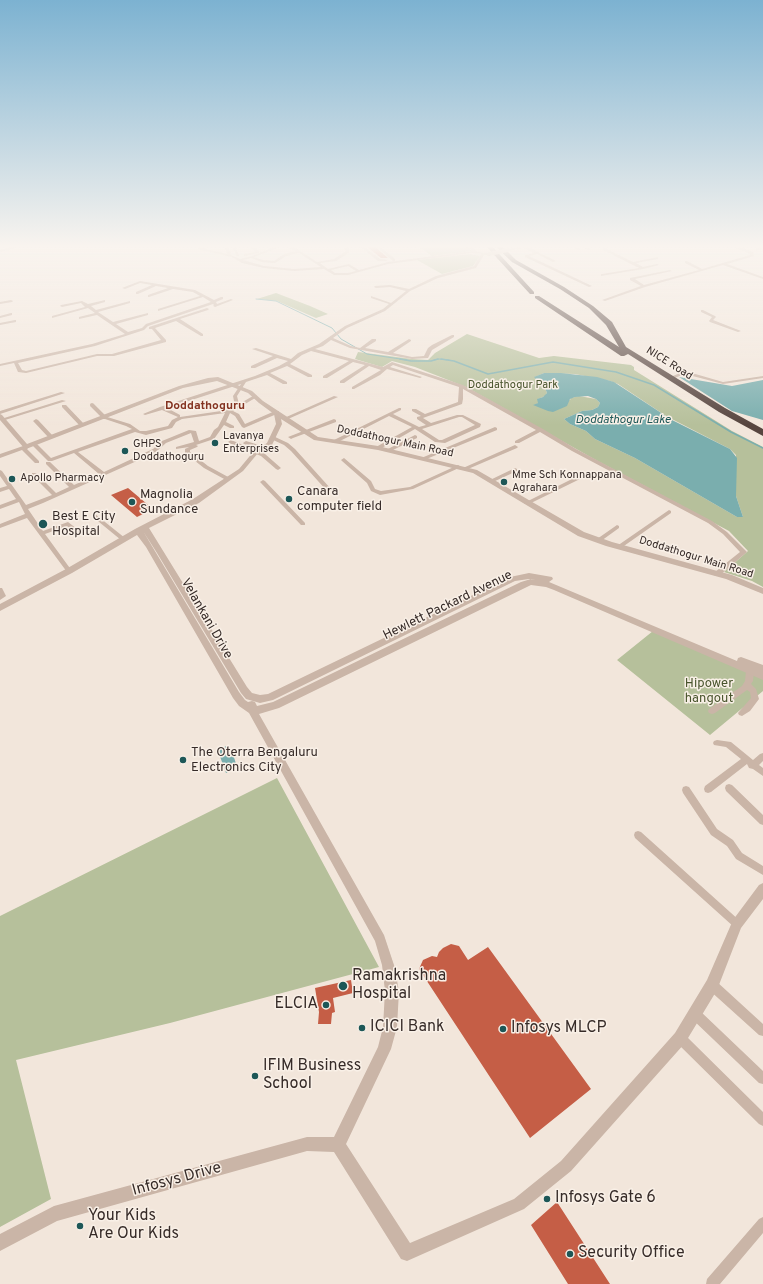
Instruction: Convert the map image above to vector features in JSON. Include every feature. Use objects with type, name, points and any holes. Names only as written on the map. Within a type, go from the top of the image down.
[{"type":"highway","name":"NICE Road","points":[[549,305],[705,406],[763,440]]},
{"type":"highway","name":"NICE Road","points":[[588,305],[609,324],[621,346],[722,410]]},
{"type":"highway","points":[[722,410],[763,424]]},
{"type":"highway","points":[[722,410],[763,434]]},
{"type":"street","points":[[62,306],[66,305]]},
{"type":"street","points":[[53,317],[91,305]]},
{"type":"street","points":[[80,318],[119,305]]},
{"type":"street","points":[[159,310],[175,305]]},
{"type":"street","points":[[143,329],[147,325],[211,305]]},
{"type":"street","points":[[0,365],[93,345],[143,329],[153,328],[178,320],[212,305]]},
{"type":"street","points":[[145,414],[236,386],[245,380],[267,373],[287,364],[300,354],[312,350],[346,327],[384,310],[390,305]]},
{"type":"street","points":[[87,306],[98,312],[128,334]]},
{"type":"street","points":[[702,311],[714,317],[711,321],[739,331]]},
{"type":"street","points":[[0,316],[11,314]]},
{"type":"street","points":[[114,323],[147,314]]},
{"type":"street","points":[[178,320],[202,335]]},
{"type":"street","points":[[0,324],[15,321]]},
{"type":"street","points":[[15,362],[20,371],[26,372],[97,355],[112,355],[164,341],[164,339],[153,328]]},
{"type":"street","points":[[330,338],[346,346],[412,358],[426,357],[430,349],[453,336]]},
{"type":"street","points":[[361,349],[374,340]]},
{"type":"street","points":[[389,354],[410,340]]},
{"type":"street","points":[[254,349],[292,361]]},
{"type":"street","points":[[312,350],[420,377]]},
{"type":"street","points":[[253,368],[277,356]]},
{"type":"street","points":[[325,378],[352,360]]},
{"type":"street","points":[[354,388],[378,374],[392,363],[461,386],[613,471],[710,522],[725,533],[744,552],[717,574]]},
{"type":"street","points":[[287,364],[310,376]]},
{"type":"street","points":[[342,382],[368,364]]},
{"type":"street","points":[[670,378],[685,372],[723,382],[763,377]]},
{"type":"street","points":[[267,373],[285,383]]},
{"type":"street","name":"Doddathogur Main Road","points":[[25,447],[181,388],[208,380],[218,379],[250,392],[276,412],[316,439],[389,450],[422,459],[466,468],[474,471],[581,534],[717,574],[763,590]]},
{"type":"street","points":[[236,386],[235,396],[237,406]]},
{"type":"street","points":[[430,424],[419,418],[460,403],[462,399],[461,386]]},
{"type":"street","points":[[2,418],[63,393]]},
{"type":"street","points":[[92,405],[104,417],[128,425],[135,430],[146,434],[170,427],[174,421],[181,418],[229,411],[255,397]]},
{"type":"street","points":[[286,418],[336,397]]},
{"type":"street","points":[[2,418],[64,404],[82,425]]},
{"type":"street","points":[[162,408],[178,416]]},
{"type":"street","points":[[336,441],[398,409]]},
{"type":"street","points":[[414,410],[425,416]]},
{"type":"street","points":[[0,608],[69,571],[123,539],[196,501],[241,470],[256,452],[270,444],[279,424],[276,412],[244,426],[237,415],[229,411]]},
{"type":"street","points":[[178,448],[212,438],[229,411]]},
{"type":"street","points":[[378,448],[417,428],[463,416],[478,426],[443,442],[437,441],[417,428],[390,414]]},
{"type":"street","points":[[2,418],[37,462]]},
{"type":"street","points":[[36,421],[51,437]]},
{"type":"street","points":[[291,437],[334,421]]},
{"type":"street","points":[[223,422],[232,427]]},
{"type":"street","points":[[422,459],[495,428]]},
{"type":"street","points":[[34,444],[50,460],[135,430]]},
{"type":"street","points":[[218,430],[224,433]]},
{"type":"street","points":[[466,468],[516,445],[541,430]]},
{"type":"street","points":[[24,508],[149,453],[164,442],[191,431],[194,432],[199,442]]},
{"type":"street","points":[[389,450],[415,437]]},
{"type":"street","points":[[273,438],[293,450],[329,490]]},
{"type":"street","points":[[199,442],[188,449],[187,452],[206,467],[228,479]]},
{"type":"street","points":[[231,442],[263,455],[278,468]]},
{"type":"street","points":[[246,443],[263,448]]},
{"type":"street","points":[[0,456],[25,447]]},
{"type":"street","points":[[77,453],[103,474]]},
{"type":"street","points":[[344,460],[369,482],[373,490],[380,493],[411,488],[458,467]]},
{"type":"street","points":[[48,463],[72,487]]},
{"type":"street","points":[[491,481],[515,470]]},
{"type":"street","points":[[0,473],[28,516],[69,571]]},
{"type":"street","points":[[34,474],[56,495]]},
{"type":"street","points":[[527,503],[578,478]]},
{"type":"street","points":[[263,482],[303,524]]},
{"type":"street","points":[[0,490],[10,487]]},
{"type":"street","points":[[0,506],[19,500]]},
{"type":"street","points":[[619,546],[669,512]]},
{"type":"street","points":[[0,526],[28,516]]},
{"type":"street","points":[[95,516],[123,539]]},
{"type":"street","points":[[41,534],[68,524],[78,532]]},
{"type":"street","points":[[599,540],[617,527]]},
{"type":"street","name":"Velankani Drive","points":[[141,530],[161,552],[244,690],[249,696],[257,698]]},
{"type":"street","name":"Velankani Drive","points":[[141,530],[236,695],[242,703],[255,710],[380,939],[388,965],[392,991],[390,1027],[384,1049],[338,1145]]},
{"type":"street","name":"Hewlett Packard Avenue","points":[[257,698],[270,697],[522,580],[537,576],[552,580],[763,669]]},
{"type":"street","name":"Hewlett Packard Avenue","points":[[255,710],[276,705],[522,580],[557,588],[763,676]]},
{"type":"street","points":[[0,590],[3,596],[0,598]]},
{"type":"street","points":[[712,710],[736,695],[747,685],[750,671]]},
{"type":"street","points":[[742,713],[755,700],[753,691],[747,685]]},
{"type":"street","points":[[255,710],[257,698]]},
{"type":"street","points":[[717,743],[728,744],[749,763],[763,773]]},
{"type":"street","points":[[708,789],[749,763],[763,756]]},
{"type":"street","points":[[729,788],[763,821]]},
{"type":"street","points":[[686,790],[714,832],[730,843],[739,856],[763,871]]},
{"type":"street","points":[[638,834],[737,924]]},
{"type":"street","points":[[338,1145],[407,1253],[519,1204],[566,1166],[680,1038],[712,986],[737,924],[763,889]]},
{"type":"street","points":[[712,986],[763,1031]]},
{"type":"street","points":[[695,1014],[763,1079]]},
{"type":"street","points":[[680,1038],[763,1120]]},
{"type":"street","name":"Infosys Drive","points":[[0,1243],[54,1214],[307,1144],[338,1145]]},
{"type":"street","points":[[712,1284],[763,1223]]},
{"type":"green space","points":[[286,305],[307,305],[328,314],[316,318]]},
{"type":"green space","name":"Doddathogur Park","points":[[467,334],[539,358],[554,356],[631,365],[634,367],[634,370],[732,431],[763,447],[763,587],[752,581],[724,572],[748,551],[729,531],[594,459],[466,387],[415,367],[392,361],[382,367],[355,359],[358,352],[428,360],[435,353]],"holes":[[[544,373],[575,374],[618,384],[666,416],[730,449],[736,455],[736,496],[743,517],[737,517],[635,458],[595,439],[586,431],[570,424],[564,419],[582,411],[592,410],[598,407],[600,403],[596,399],[579,396],[571,398],[570,400],[534,405],[539,403],[538,399],[545,396],[547,393],[545,388],[535,377]]]},
{"type":"green space","name":"Hipower hangout","points":[[653,631],[763,678],[763,691],[710,735],[617,660]]},
{"type":"green space","points":[[277,778],[379,967],[170,1023],[16,1060],[51,1199],[0,1227],[0,916]]},
{"type":"water","name":"Doddathogur Lake","points":[[544,373],[561,373],[597,377],[614,382],[672,420],[730,449],[737,458],[736,496],[743,517],[737,517],[635,458],[595,439],[586,431],[570,424],[564,419],[582,411],[592,410],[598,407],[600,403],[596,399],[588,396],[575,397],[570,399],[567,406],[553,412],[533,405],[538,403],[537,399],[543,397],[547,393],[545,388],[534,377]]},
{"type":"water","name":"Doddathogur Lake","points":[[679,377],[732,386],[763,380],[763,420],[732,411]]},
{"type":"water","points":[[226,746],[232,751],[237,767],[226,773],[218,751]]},
{"type":"building","name":"Magnolia Sundance","points":[[128,488],[153,509],[137,517],[111,495]]},
{"type":"building","name":"Infosys MLCP","points":[[451,944],[459,946],[468,960],[488,947],[591,1089],[530,1138],[419,969],[423,960],[432,956],[437,957],[443,948]]},
{"type":"building","name":"ELCIA","points":[[351,980],[353,993],[333,998],[335,1012],[332,1013],[331,1024],[318,1024],[319,1012],[315,988]]},
{"type":"building","name":"Security Office","points":[[557,1202],[610,1284],[568,1284],[531,1225]]},
{"type":"waterway","points":[[284,305],[332,328],[341,339],[367,354],[407,360]]},
{"type":"waterway","points":[[400,359],[411,361],[436,360]]},
{"type":"waterway","points":[[436,360],[445,360]]},
{"type":"waterway","points":[[445,360],[449,360]]},
{"type":"waterway","points":[[445,360],[454,361],[488,374],[553,362],[616,372],[654,385],[731,432],[763,448]]},
{"type":"place","name":"Lavanya Enterprises","points":[[215,443]]},
{"type":"place","name":"GHPS Doddathoguru","points":[[125,451]]},
{"type":"place","name":"Apollo Pharmacy","points":[[12,479]]},
{"type":"place","name":"Mme Sch Konnappana Agrahara","points":[[504,482]]},
{"type":"place","name":"Canara computer field","points":[[289,499]]},
{"type":"place","name":"Magnolia Sundance","points":[[132,502]]},
{"type":"place","name":"Best E City Hospital","points":[[43,524]]},
{"type":"place","name":"The Oterra Bengaluru Electronics City","points":[[183,760]]},
{"type":"place","name":"Ramakrishna Hospital","points":[[343,986]]},
{"type":"place","name":"ELCIA","points":[[326,1005]]},
{"type":"place","name":"ICICI Bank","points":[[362,1028]]},
{"type":"place","name":"Infosys MLCP","points":[[503,1029]]},
{"type":"place","name":"IFIM Business School","points":[[255,1076]]},
{"type":"place","name":"Infosys Gate 6","points":[[547,1199]]},
{"type":"place","name":"Your Kids Are Our Kids","points":[[80,1226]]},
{"type":"place","name":"Security Office","points":[[570,1254]]},
{"type":"district","name":"Doddathoguru","points":[[205,407]]}]
